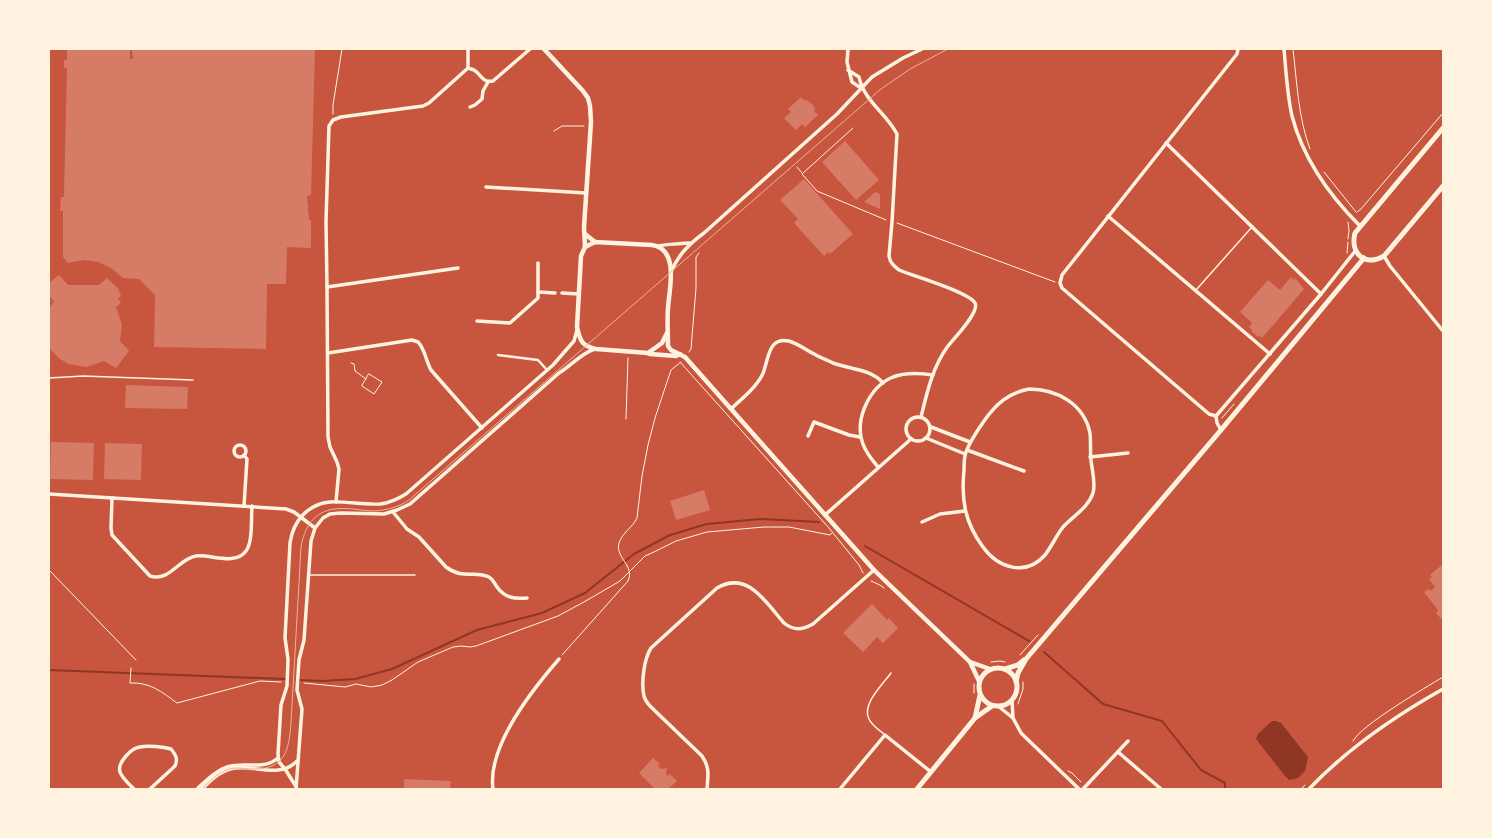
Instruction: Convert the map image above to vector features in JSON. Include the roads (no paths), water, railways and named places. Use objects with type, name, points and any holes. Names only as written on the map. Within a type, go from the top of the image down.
[{"type":"main road","points":[[1443,128],[1355,233],[1354,245],[1356,250],[1364,258],[1374,260],[1384,256],[1443,186]]},
{"type":"main road","points":[[917,789],[975,718],[995,706],[1006,705],[1012,700],[1016,693],[1018,673],[1026,659],[1356,270],[1364,258]]},
{"type":"main road","points":[[1005,669],[1018,665],[1026,659]]},
{"type":"main road","points":[[995,706],[985,702],[980,695],[978,688],[979,681],[984,674],[990,669],[1005,669],[1012,674],[1016,682]]},
{"type":"main road","points":[[975,718],[980,695]]},
{"type":"street","points":[[336,502],[339,469],[338,462],[330,447],[328,437],[326,221],[327,144],[329,126],[333,120],[341,117],[423,106],[429,103],[468,68],[468,49]]},
{"type":"street","points":[[468,68],[474,70],[483,80],[488,82],[493,81],[530,49]]},
{"type":"street","points":[[295,787],[278,758],[280,705],[287,686],[288,659],[285,638],[290,540],[300,517],[309,509],[318,505],[336,502],[381,504],[398,499],[410,491],[547,370],[574,341],[577,327],[581,256],[585,247],[584,227],[592,114],[588,98],[583,91],[544,49]]},
{"type":"street","points":[[848,49],[846,62],[852,82],[861,88],[892,124],[897,134],[889,256],[890,261],[894,267],[906,273],[965,295],[976,305],[974,314],[941,356],[933,374],[921,416]]},
{"type":"street","points":[[671,272],[678,258],[690,243],[838,114],[872,77],[903,58],[922,49]]},
{"type":"street","points":[[1216,416],[1209,414],[1091,314],[1062,288],[1060,283],[1062,275],[1237,54],[1238,49]]},
{"type":"street","points":[[1284,49],[1292,114],[1304,150],[1320,178],[1348,214],[1360,226]]},
{"type":"street","points":[[848,70],[859,77],[861,88]]},
{"type":"street","points":[[470,107],[482,99],[483,91],[488,82]]},
{"type":"street","points":[[1166,143],[1321,294]]},
{"type":"street","points":[[486,187],[586,193]]},
{"type":"street","points":[[1108,216],[1270,354]]},
{"type":"street","points":[[585,234],[595,242]]},
{"type":"street","points":[[585,247],[595,242],[658,246],[660,244],[674,245],[690,243]]},
{"type":"street","points":[[658,246],[667,255],[671,272],[668,309],[668,346],[671,350],[685,357],[874,570],[970,662],[979,681]]},
{"type":"street","points":[[1221,430],[1217,423],[1216,416],[1321,294],[1356,250]]},
{"type":"street","points":[[1384,256],[1390,266],[1443,331]]},
{"type":"street","points":[[477,321],[510,323],[538,298],[538,263]]},
{"type":"street","points":[[327,287],[458,268]]},
{"type":"street","points":[[538,292],[555,293]]},
{"type":"street","points":[[562,293],[579,294]]},
{"type":"street","points":[[577,327],[579,338],[588,347],[650,354],[678,354]]},
{"type":"street","points":[[648,353],[662,343],[668,332]]},
{"type":"street","points":[[328,353],[412,340],[418,342],[422,347],[431,370],[482,428]]},
{"type":"street","points":[[731,409],[753,389],[758,382],[763,374],[768,355],[772,347],[785,341],[831,362],[847,368],[869,373],[880,379],[883,383]]},
{"type":"street","points":[[295,787],[302,709],[297,690],[299,660],[304,640],[311,541],[315,528],[323,518],[336,513],[376,514],[394,512],[414,501],[559,373],[569,367],[584,354],[596,349]]},
{"type":"street","points":[[498,355],[538,360],[547,370]]},
{"type":"street","points":[[878,467],[866,452],[860,437],[865,406],[870,397],[883,383],[895,376],[903,374],[933,374]]},
{"type":"street","points":[[1041,389],[1063,396],[1074,405],[1082,415],[1090,435],[1090,457],[1094,492],[1081,511],[1064,526],[1044,556],[1037,562],[1020,568],[1009,567],[1001,564],[992,557],[977,538],[969,524],[965,511],[963,479],[965,454],[967,450],[970,442],[997,404],[1009,395],[1024,390],[1041,389]]},
{"type":"street","points":[[931,428],[929,435],[921,441],[911,439],[906,431],[908,422],[916,416],[921,416],[926,419],[931,428],[970,442]]},
{"type":"street","points":[[808,436],[814,422],[849,435],[860,437]]},
{"type":"street","points":[[926,438],[965,454]]},
{"type":"street","points":[[825,515],[911,439]]},
{"type":"street","points":[[967,450],[1024,471]]},
{"type":"street","points":[[1090,457],[1128,453]]},
{"type":"street","points":[[244,455],[247,458],[244,506]]},
{"type":"street","points":[[49,494],[286,509],[315,528]]},
{"type":"street","points":[[112,498],[112,535],[150,576],[156,578],[169,574],[191,557],[198,556],[230,559],[243,555],[247,551],[250,542],[252,506]]},
{"type":"street","points":[[922,522],[940,514],[965,511]]},
{"type":"street","points":[[394,512],[407,529],[419,537],[451,571],[462,575],[488,576],[500,591],[508,598],[527,598]]},
{"type":"street","points":[[707,789],[707,764],[702,756],[651,707],[645,698],[643,688],[646,660],[651,648],[717,588],[723,585],[735,582],[748,586],[755,591],[784,623],[793,628],[805,629],[813,624],[874,570]]},
{"type":"street","points":[[493,789],[492,772],[502,743],[528,695],[559,659]]},
{"type":"street","points":[[970,662],[990,669]]},
{"type":"street","points":[[1309,789],[1336,764],[1392,720],[1443,689]]},
{"type":"street","points":[[1012,700],[1013,718],[1021,733],[1079,789]]},
{"type":"street","points":[[995,706],[1013,718]]},
{"type":"street","points":[[840,789],[885,735],[931,772]]},
{"type":"street","points":[[1083,789],[1128,741]]},
{"type":"street","points":[[134,789],[119,771],[121,761],[135,749],[140,747],[171,749],[176,755],[177,761],[175,766],[150,789]]},
{"type":"street","points":[[1118,752],[1161,789]]},
{"type":"street","points":[[197,789],[212,775],[225,768],[233,765],[264,765],[273,762],[278,758]]},
{"type":"street","points":[[202,789],[217,776],[232,769],[276,771],[285,769],[297,761]]},
{"type":"lane","points":[[1195,291],[1252,228]]},
{"type":"lane","points":[[49,378],[83,376],[192,380]]},
{"type":"lane","points":[[309,575],[415,575]]},
{"type":"lane","points":[[885,735],[872,724],[868,718],[866,710],[869,702],[892,673]]},
{"type":"waterway","points":[[299,680],[323,681],[355,679],[392,669],[477,630],[542,613],[585,593],[634,554],[670,535],[707,524],[760,519],[819,522]]},
{"type":"waterway","points":[[865,546],[1029,641]]},
{"type":"waterway","points":[[1044,652],[1103,704],[1162,721],[1201,770],[1225,783],[1225,789]]},
{"type":"waterway","points":[[49,670],[285,679]]},
{"type":"tram line","points":[[202,789],[211,780],[229,769],[254,769],[265,768],[273,765],[284,756],[287,749],[291,723],[301,547],[305,533],[311,522],[316,517],[328,510],[335,509],[345,508],[375,511],[384,510],[409,500],[881,89],[910,69],[948,49]]}]
